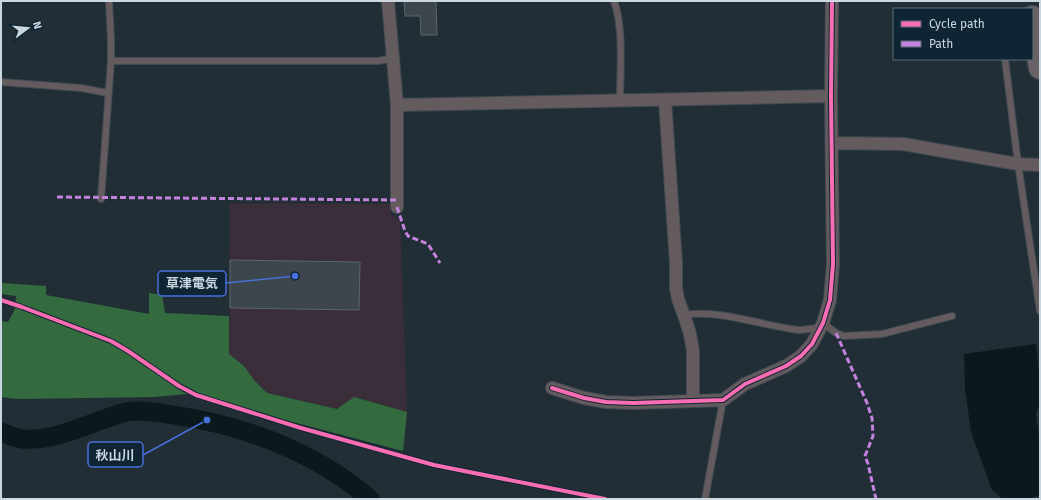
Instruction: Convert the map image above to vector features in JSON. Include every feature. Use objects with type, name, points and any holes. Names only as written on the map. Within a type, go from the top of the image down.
[{"type":"highway","points":[[1033,23],[1040,68]]},
{"type":"street","points":[[388,1],[397,105],[396,207]]},
{"type":"street","points":[[552,388],[584,398],[606,402],[633,403],[723,400],[745,384],[786,366],[801,356],[812,344],[822,325],[830,300],[833,264],[831,96],[832,1]]},
{"type":"street","points":[[397,105],[831,96]]},
{"type":"street","points":[[665,100],[676,288],[678,299],[690,334],[693,351],[693,401]]},
{"type":"street","points":[[832,144],[903,144],[1018,164],[1039,164]]},
{"type":"lane","points":[[101,199],[112,40],[109,1]]},
{"type":"lane","points":[[614,1],[619,13],[620,101]]},
{"type":"lane","points":[[111,61],[378,61],[393,58]]},
{"type":"lane","points":[[1005,60],[1018,164],[1040,311]]},
{"type":"lane","points":[[1,82],[82,88],[108,93]]},
{"type":"lane","points":[[684,315],[695,313],[724,316],[801,330],[822,325],[844,336],[882,334],[952,316]]},
{"type":"lane","points":[[705,499],[723,400]]},
{"type":"shaded area","points":[[230,203],[391,204],[391,215],[400,219],[407,412],[354,397],[337,409],[267,393],[254,380],[244,366],[229,354]]},
{"type":"shaded area","points":[[1036,344],[1040,380],[1040,404],[1036,413],[1040,438],[1040,495],[1028,499],[1003,499],[992,490],[971,432],[965,389],[964,354]]},
{"type":"green space","points":[[1,283],[46,286],[46,295],[149,314],[149,293],[162,295],[165,313],[229,316],[229,354],[244,366],[254,380],[267,393],[337,409],[354,397],[407,412],[403,451],[187,394],[154,397],[18,399],[1,397],[1,321],[8,322],[15,309],[16,296],[1,294]]},
{"type":"building","points":[[404,1],[436,1],[437,35],[421,35],[420,16],[405,16]]},
{"type":"building","points":[[230,260],[360,262],[359,310],[230,308]]},
{"type":"waterway","points":[[1,432],[21,439],[34,439],[61,434],[131,411],[157,412],[174,415],[227,426],[278,444],[303,455],[326,468],[349,482],[370,499]]},
{"type":"marked path","points":[[57,197],[397,200]]},
{"type":"marked path","points":[[397,207],[408,236],[428,244],[440,263]]},
{"type":"marked path","points":[[836,333],[867,403],[872,418],[873,436],[865,456],[876,499]]},
{"type":"cycle path","points":[[552,388],[584,398],[606,402],[633,403],[723,400],[745,384],[786,366],[801,356],[812,344],[823,323],[830,300],[833,264],[831,96],[832,1]]},
{"type":"cycle path","points":[[1,300],[111,341],[179,386],[196,395],[301,428],[434,465],[605,499]]},
{"type":"place","name":"草津電気","points":[[295,276]]},
{"type":"place","name":"秋山川","points":[[207,420]]}]
